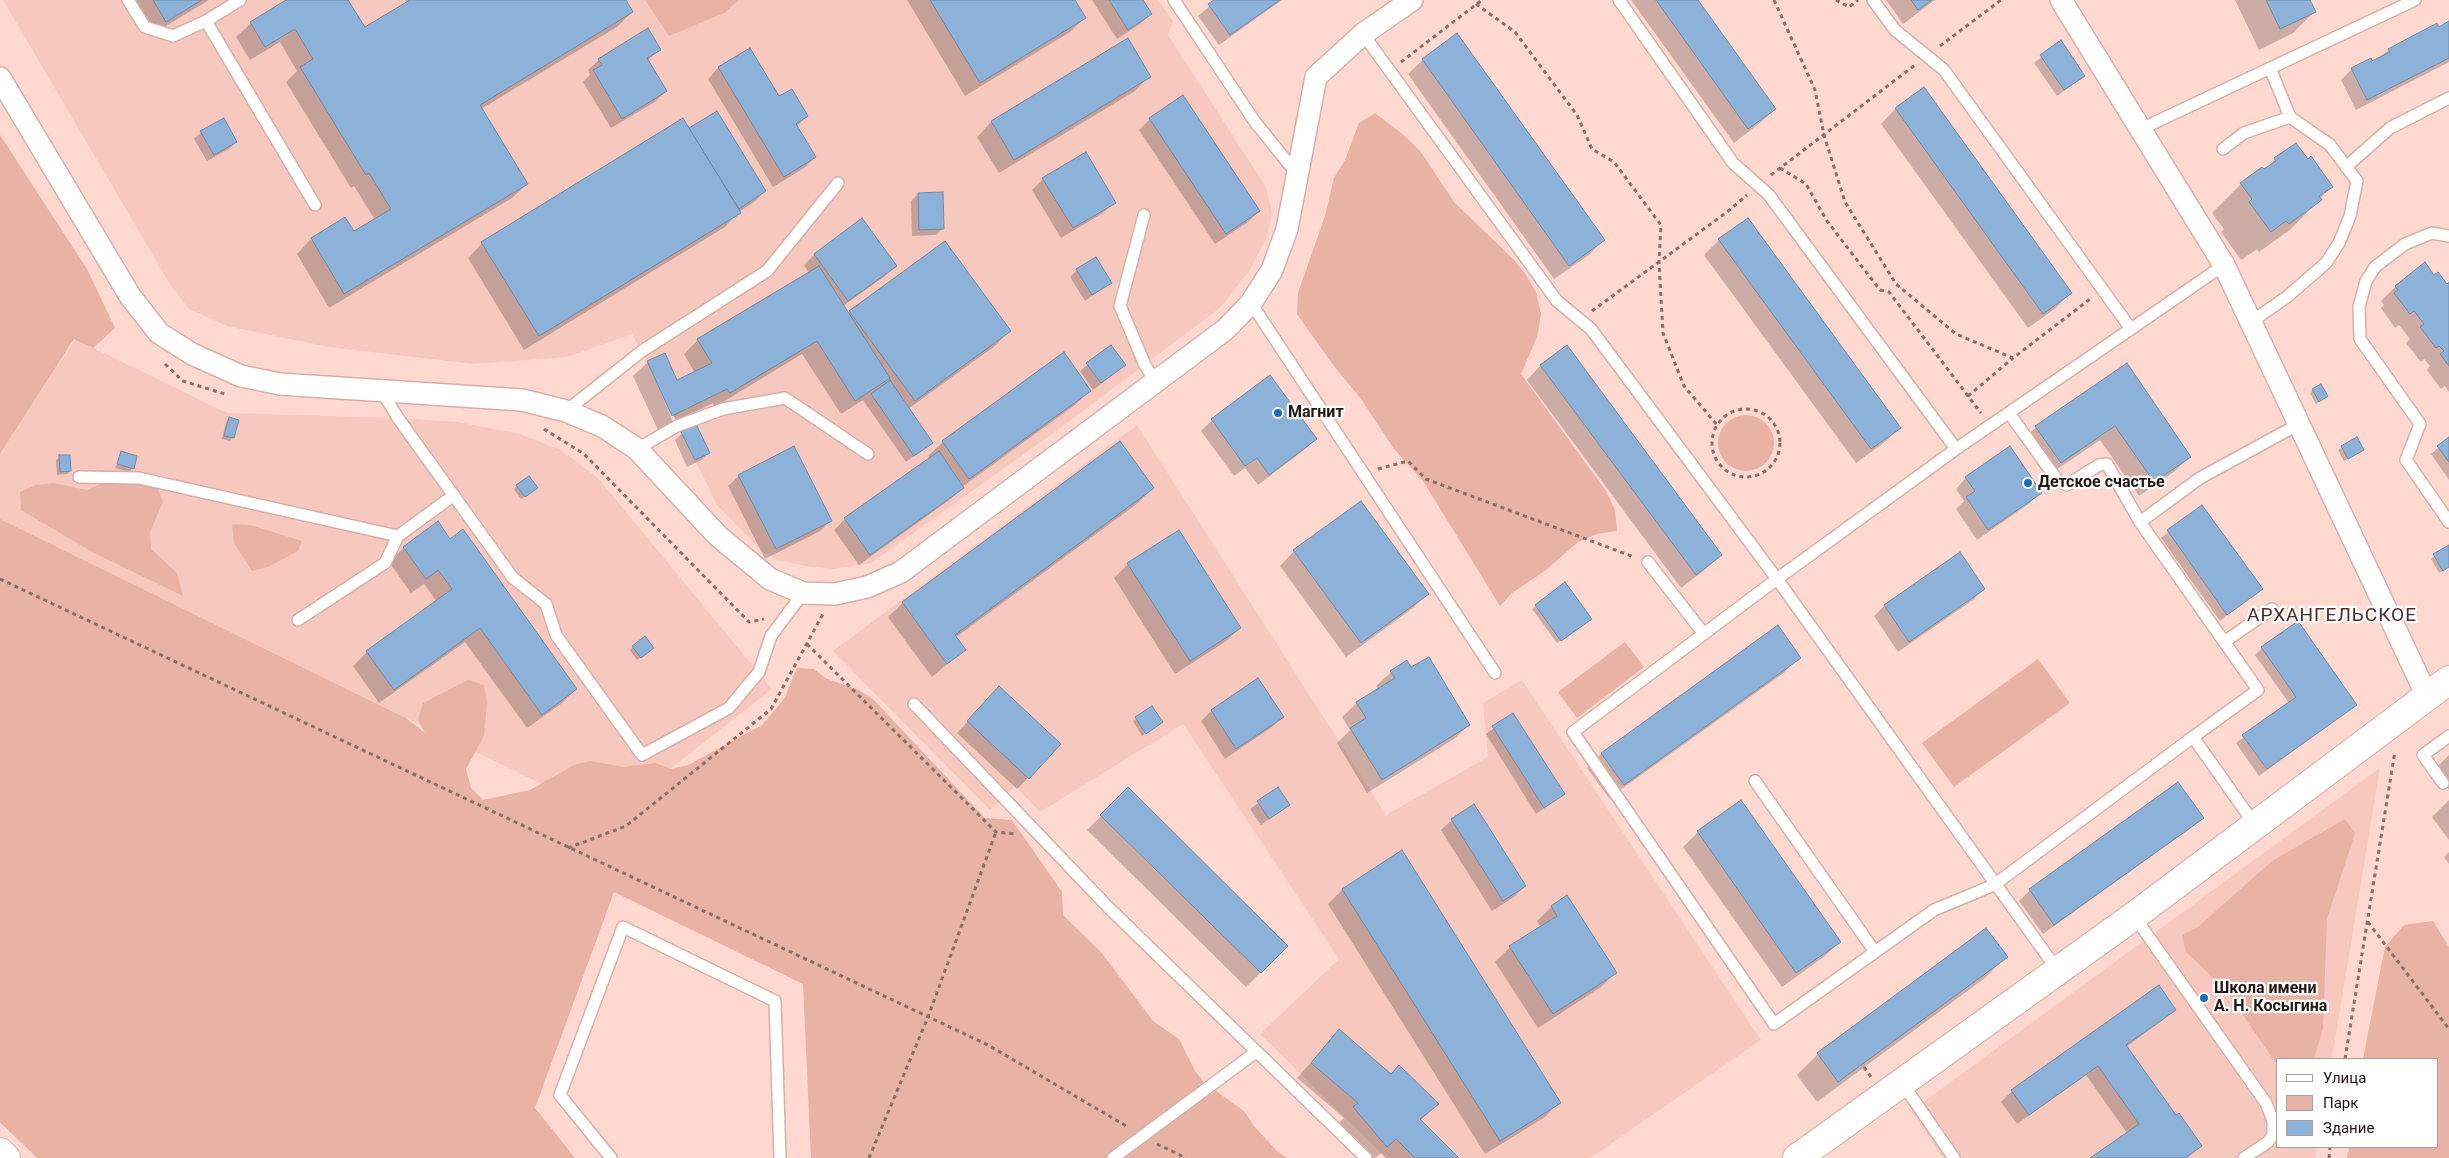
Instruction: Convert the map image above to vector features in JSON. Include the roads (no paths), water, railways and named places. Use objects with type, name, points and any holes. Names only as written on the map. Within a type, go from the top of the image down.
[{"type":"street","points":[[0,78],[130,296],[159,333],[192,354],[240,376],[280,384],[522,400],[566,411],[602,426],[637,450],[718,536],[770,579],[803,593],[835,594],[867,587],[901,572],[1226,329],[1251,303],[1272,270],[1287,229],[1316,77],[1363,34],[1412,0]]},
{"type":"street","points":[[2061,0],[2224,265],[2427,696]]},
{"type":"street","points":[[1797,1158],[2134,916],[2449,680]]},
{"type":"street","points":[[0,1152],[6,1158]]},
{"type":"lane","points":[[128,0],[145,28],[173,36],[206,21],[240,0]]},
{"type":"lane","points":[[1174,0],[1255,122],[1297,174]]},
{"type":"lane","points":[[1619,0],[1733,163],[1769,195],[1956,449]]},
{"type":"lane","points":[[1873,0],[1895,30],[1944,70],[2131,329]]},
{"type":"lane","points":[[2141,129],[2415,0]]},
{"type":"lane","points":[[206,21],[315,205]]},
{"type":"lane","points":[[1363,34],[1558,301],[1591,329],[1777,579],[1994,885],[2058,971]]},
{"type":"lane","points":[[2251,322],[2288,296],[2326,263],[2339,243],[2350,216],[2357,181],[2330,145],[2290,118],[2270,68]]},
{"type":"lane","points":[[2346,167],[2390,128],[2449,98]]},
{"type":"lane","points":[[2222,148],[2244,133],[2290,118]]},
{"type":"lane","points":[[566,411],[642,351],[767,271],[838,183]]},
{"type":"lane","points":[[1144,215],[1120,306],[1145,365],[1156,382]]},
{"type":"lane","points":[[2449,236],[2432,233],[2405,244],[2375,268],[2366,281],[2359,307],[2360,339],[2420,424],[2406,460],[2449,522]]},
{"type":"lane","points":[[2009,413],[2058,481],[2067,485],[2099,465],[2107,464],[2140,522],[2258,690],[1994,885],[1934,910],[1774,1024],[1574,732],[1777,579],[1956,449],[2224,265]]},
{"type":"lane","points":[[1251,303],[1496,673]]},
{"type":"lane","points":[[382,390],[398,418],[514,578],[546,604],[556,635],[642,755],[729,708],[759,672],[771,636],[803,593]]},
{"type":"lane","points":[[637,450],[677,426],[723,409],[785,398],[868,454]]},
{"type":"lane","points":[[2140,522],[2200,478],[2299,424]]},
{"type":"lane","points":[[79,477],[139,478],[398,536]]},
{"type":"lane","points":[[298,620],[385,563],[398,536],[454,495]]},
{"type":"lane","points":[[1648,562],[1704,634]]},
{"type":"lane","points":[[2224,642],[2272,609]]},
{"type":"lane","points":[[914,704],[1108,907],[1366,1158]]},
{"type":"lane","points":[[2443,783],[2423,756],[2449,736]]},
{"type":"lane","points":[[2193,737],[2255,825]]},
{"type":"lane","points":[[1755,781],[1875,952]]},
{"type":"lane","points":[[2134,916],[2266,1103],[2273,1121],[2273,1135],[2268,1142],[2244,1158]]},
{"type":"lane","points":[[612,1158],[560,1095],[623,927],[775,1001],[780,1158]]},
{"type":"lane","points":[[1113,1158],[1256,1052]]},
{"type":"lane","points":[[1902,1083],[1954,1158]]},
{"type":"place","name":"Магнит","points":[[1278,413]]},
{"type":"place","name":"Детское счастье","points":[[2028,483]]},
{"type":"place","name":"Школа имени А. Н. Косыгина","points":[[2204,998]]},
{"type":"district","name":"АРХАНГЕЛЬСКОЕ","points":[[2332,616]]}]
